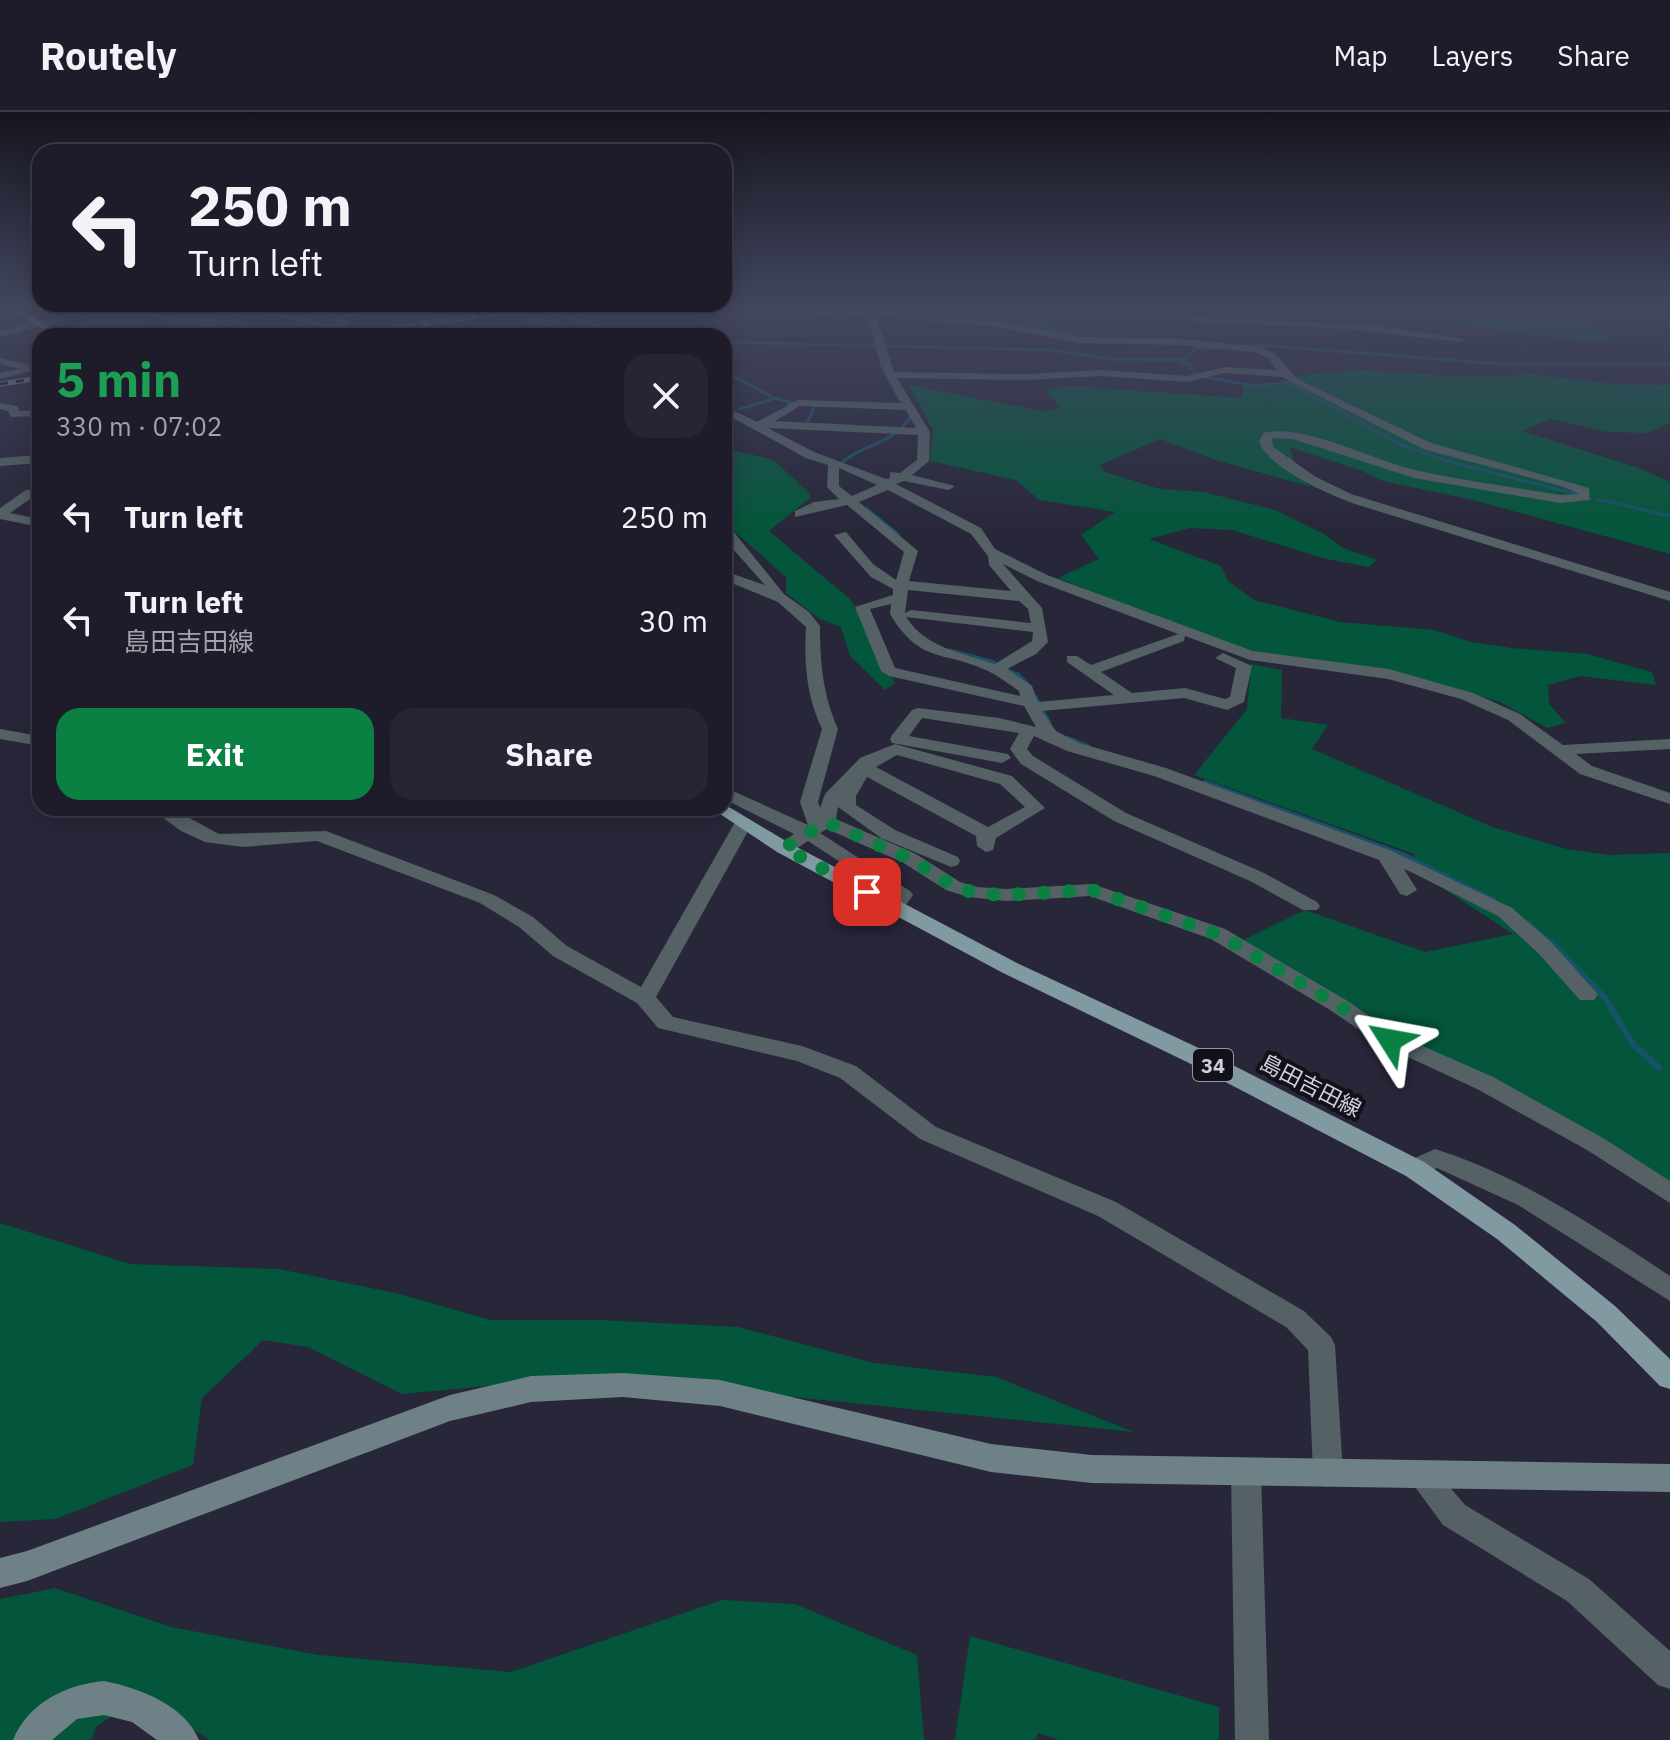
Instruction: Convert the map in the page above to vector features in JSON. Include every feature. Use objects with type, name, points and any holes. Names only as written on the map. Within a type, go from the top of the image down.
[{"type":"main road","name":"島田吉田線","points":[[732,816],[743,824],[805,835],[895,907],[1010,968],[1328,1123],[1415,1169],[1506,1232],[1606,1314],[1670,1377]]},
{"type":"street","points":[[800,514],[819,505],[853,500],[902,477],[923,461],[916,435],[922,421],[906,407],[893,382]]},
{"type":"street","points":[[1299,382],[1427,446],[1565,483],[1585,491],[1586,497],[1560,499],[1414,474],[1295,436],[1279,433],[1267,435],[1265,442],[1268,449],[1304,477],[1325,489],[1360,501],[1670,597]]},
{"type":"street","points":[[0,420],[7,409],[32,404]]},
{"type":"street","points":[[761,425],[796,404],[906,407]]},
{"type":"street","points":[[7,409],[32,412]]},
{"type":"street","points":[[732,412],[761,425],[810,455],[841,465],[952,485]]},
{"type":"street","points":[[761,425],[916,435]]},
{"type":"street","points":[[0,462],[32,460]]},
{"type":"street","points":[[841,465],[976,531],[1023,597],[1035,608],[1040,628],[1040,642],[1000,667]]},
{"type":"street","points":[[841,465],[831,476],[833,487],[853,500],[911,551],[897,614],[910,635],[935,650],[1000,667],[1026,689],[1050,735]]},
{"type":"street","points":[[0,515],[32,493]]},
{"type":"street","points":[[0,515],[32,521]]},
{"type":"street","points":[[841,535],[890,586],[1023,597]]},
{"type":"street","points":[[732,542],[766,574],[778,593]]},
{"type":"street","points":[[996,560],[1250,655],[1283,662],[1389,674],[1467,696],[1514,717],[1586,770],[1670,799]]},
{"type":"street","points":[[996,560],[1079,600]]},
{"type":"street","points":[[732,578],[778,593],[813,626],[812,667],[820,707],[830,729],[809,802],[805,835]]},
{"type":"street","points":[[904,588],[862,607],[889,671],[1037,706],[1185,693],[1227,705],[1238,699],[1244,666],[1103,604],[1102,600]]},
{"type":"street","points":[[911,614],[1040,628]]},
{"type":"street","points":[[1089,671],[1179,638]]},
{"type":"street","points":[[1072,659],[1129,698]]},
{"type":"street","points":[[805,835],[831,798],[858,769],[898,739],[918,713],[999,723],[1050,735],[1073,747],[1160,772],[1420,869],[1505,912],[1545,948],[1587,995]]},
{"type":"street","points":[[1028,731],[1018,749],[1027,760],[1120,817],[1257,877],[1310,906]]},
{"type":"street","points":[[0,734],[32,740]]},
{"type":"street","points":[[898,739],[1002,758]]},
{"type":"street","points":[[1562,750],[1670,744]]},
{"type":"street","points":[[895,749],[1006,780],[1036,808],[986,842],[868,770],[858,769],[895,749]]},
{"type":"street","points":[[858,769],[859,776],[847,796],[847,807],[888,834],[951,861]]},
{"type":"street","points":[[732,796],[805,835],[909,858],[953,886],[975,893],[1006,895],[1092,890],[1218,934],[1338,1005],[1390,1040],[1520,1103],[1595,1144],[1670,1193]]},
{"type":"street","points":[[174,816],[217,840],[319,835],[487,899],[526,922],[560,951],[645,998],[666,1023],[802,1054],[848,1072],[928,1133],[1107,1209],[1295,1319],[1321,1345],[1328,1473]]},
{"type":"street","points":[[645,998],[743,824]]},
{"type":"street","points":[[1385,855],[1407,890]]},
{"type":"street","points":[[1415,1169],[1435,1158],[1492,1182],[1565,1222],[1670,1290]]},
{"type":"street","points":[[0,1573],[27,1566],[450,1408],[531,1389],[623,1385],[720,1393],[991,1458],[1092,1469],[1670,1478]]},
{"type":"street","points":[[1246,1472],[1252,1740]]},
{"type":"street","points":[[1422,1476],[1454,1515],[1578,1590],[1670,1673]]},
{"type":"street","points":[[30,1740],[61,1707],[88,1698],[122,1698],[163,1721],[182,1740]]},
{"type":"green space","points":[[1291,382],[1597,382],[1670,385],[1670,423],[1647,433],[1609,432],[1550,419],[1522,431],[1639,468],[1670,482],[1670,554],[1473,500],[1383,481],[1360,470],[1289,447],[1297,469],[1294,474],[1312,487],[1216,460],[1160,439],[1100,465],[1105,472],[1160,489],[1204,492],[1275,510],[1324,534],[1343,548],[1377,560],[1369,567],[1326,559],[1232,530],[1190,528],[1149,539],[1221,566],[1228,581],[1254,600],[1340,622],[1434,630],[1471,642],[1587,654],[1652,672],[1656,685],[1581,676],[1548,685],[1549,704],[1566,723],[1547,728],[1500,702],[1398,673],[1268,655],[1210,638],[1058,578],[1099,559],[1081,535],[1115,512],[1039,500],[1016,480],[930,461],[933,430],[909,385],[1046,412],[1061,408],[1046,390],[1069,386],[1243,398],[1243,385]]},
{"type":"green space","points":[[732,450],[774,460],[810,494],[810,498],[769,531],[851,600],[895,683],[885,690],[850,656],[841,627],[820,619],[786,593],[786,577],[734,531]]},
{"type":"green space","points":[[1251,664],[1282,670],[1281,718],[1328,725],[1312,749],[1495,828],[1567,849],[1608,855],[1670,853],[1670,1185],[1424,1047],[1243,940],[1305,910],[1425,952],[1513,934],[1415,870],[1414,854],[1194,775],[1247,709]]},
{"type":"green space","points":[[0,1223],[130,1264],[279,1269],[400,1294],[491,1320],[601,1320],[739,1327],[874,1363],[996,1377],[1134,1432],[591,1376],[402,1394],[308,1347],[263,1340],[202,1398],[193,1465],[55,1519],[0,1522]]},
{"type":"green space","points":[[55,1588],[171,1627],[318,1655],[511,1672],[722,1600],[795,1604],[917,1655],[924,1740],[210,1740],[141,1695],[96,1727],[91,1740],[0,1740],[0,1599]]},
{"type":"green space","points":[[970,1636],[1219,1707],[1219,1740],[1059,1740],[1038,1733],[1035,1740],[955,1740]]},
{"type":"waterway","points":[[744,382],[774,398],[793,403],[788,406]]},
{"type":"waterway","points":[[891,382],[899,398]]},
{"type":"waterway","points":[[1233,382],[1254,386],[1289,382],[1401,445],[1454,463],[1576,494]]},
{"type":"waterway","points":[[740,409],[773,399]]},
{"type":"waterway","points":[[806,426],[815,405],[810,405]]},
{"type":"waterway","points":[[837,467],[895,433],[911,416]]},
{"type":"waterway","points":[[1597,499],[1670,516]]},
{"type":"waterway","points":[[866,508],[899,535]]},
{"type":"waterway","points":[[950,650],[994,662],[1020,676]]},
{"type":"waterway","points":[[1020,676],[1030,687]]},
{"type":"waterway","points":[[1035,696],[1049,722]]},
{"type":"waterway","points":[[1068,738],[1088,746]]},
{"type":"waterway","points":[[1205,782],[1405,855],[1495,900]]},
{"type":"waterway","points":[[1527,922],[1554,945]]},
{"type":"waterway","points":[[1554,945],[1605,998],[1633,1044],[1659,1068]]},
{"type":"railway","points":[[0,384],[14,382]]},
{"type":"route","points":[[867,892],[784,848],[826,822],[909,858],[953,886],[975,893],[1006,895],[1092,890],[1131,901],[1218,934],[1338,1005],[1390,1040]]}]
